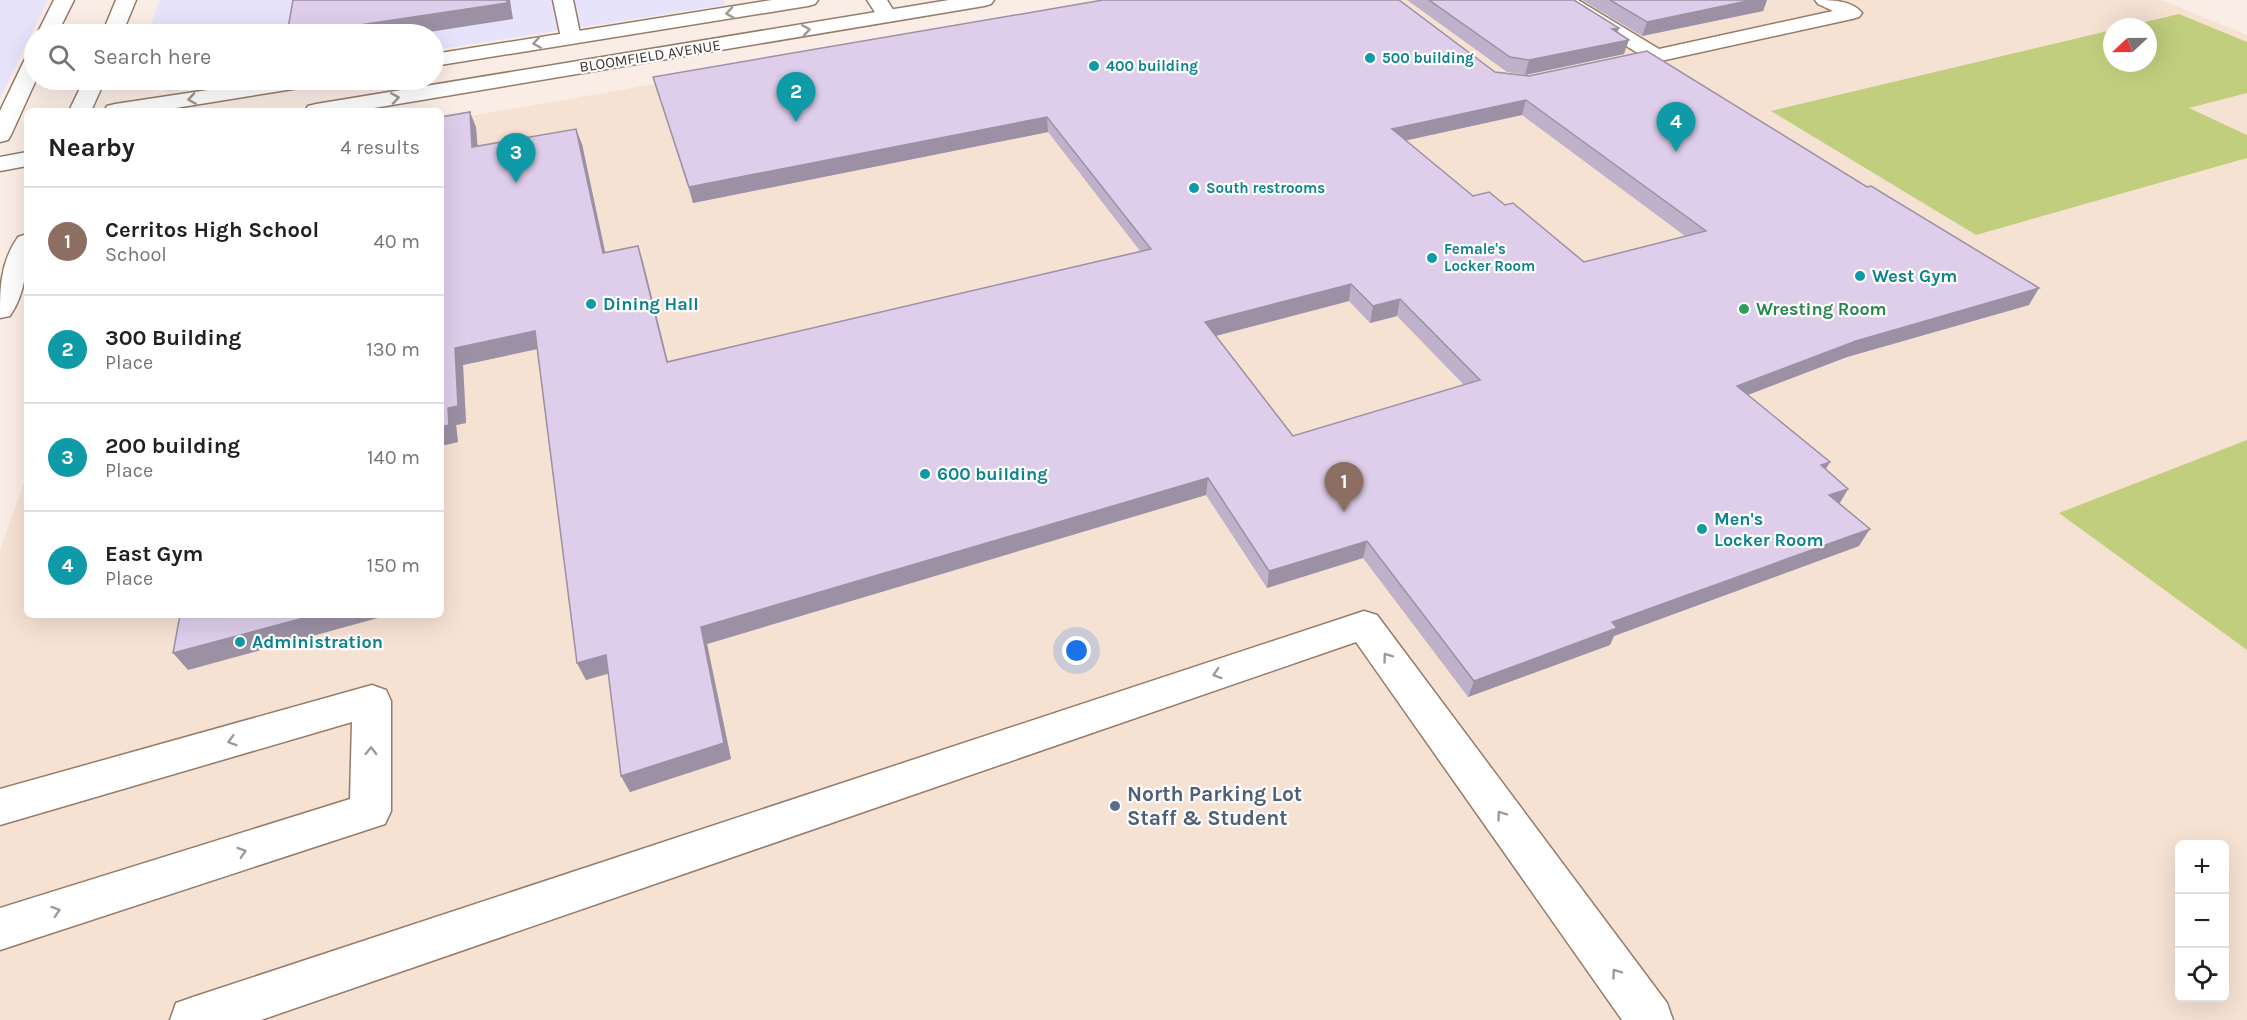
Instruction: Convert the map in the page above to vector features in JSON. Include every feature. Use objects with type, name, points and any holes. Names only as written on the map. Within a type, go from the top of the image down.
[{"type":"street","points":[[52,24],[64,0]]},
{"type":"street","points":[[116,24],[126,0]]},
{"type":"street","points":[[563,0],[571,38]]},
{"type":"street","name":"BLOOMFIELD AVENUE","points":[[444,58],[808,0]]},
{"type":"street","name":"BLOOMFIELD AVENUE","points":[[444,88],[882,8],[984,0]]},
{"type":"street","points":[[1564,0],[1656,56]]},
{"type":"street","points":[[1626,62],[1852,14],[1825,0]]},
{"type":"street","points":[[1,131],[24,82]]},
{"type":"street","points":[[81,108],[89,90]]},
{"type":"street","points":[[134,108],[248,90]]},
{"type":"street","name":"BLOOMFIELD AVENUE","points":[[332,108],[431,90]]},
{"type":"street","points":[[1,131],[24,126]]},
{"type":"street","points":[[0,164],[24,160]]},
{"type":"street","points":[[0,310],[24,250]]},
{"type":"street","points":[[192,1020],[1364,625],[1650,1020]]},
{"type":"street","points":[[0,807],[372,701],[370,811],[0,929]]},
{"type":"shaded area","points":[[0,0],[48,0],[36,24],[24,24],[24,49],[0,98]]},
{"type":"shaded area","points":[[160,0],[723,0],[725,5],[444,48],[444,24],[151,24]]},
{"type":"shaded area","points":[[1141,0],[2161,0],[2247,35],[2247,1020],[0,1020],[0,550],[24,483],[24,618],[444,618],[444,120]]},
{"type":"green space","points":[[2179,14],[2247,42],[2247,93],[2189,108],[2247,135],[2247,158],[1976,235],[1771,111],[2103,32],[2103,72],[2157,72],[2157,19]]},
{"type":"green space","points":[[2247,440],[2247,650],[2059,513]]},
{"type":"building","points":[[293,0],[507,0],[507,3],[366,24],[289,24]]},
{"type":"building","points":[[1103,0],[1399,0],[1495,72],[1529,76],[1647,51],[1867,187],[1871,186],[2039,288],[1856,341],[1737,386],[1830,462],[1821,465],[1848,489],[1829,495],[1870,529],[1612,622],[1617,628],[1474,681],[1367,541],[1269,571],[1208,478],[701,627],[724,743],[621,776],[606,655],[577,663],[535,331],[455,348],[458,406],[448,408],[449,425],[444,426],[444,116],[470,112],[472,147],[576,129],[603,253],[638,246],[667,362],[1151,249],[1047,117],[689,187],[653,77]],"holes":[[[1526,100],[1706,231],[1584,262],[1513,203],[1505,205],[1489,192],[1473,196],[1392,129]],[[1351,284],[1373,306],[1400,299],[1480,380],[1293,436],[1205,322]]]},
{"type":"building","points":[[1429,0],[1574,0],[1619,28],[1612,29],[1629,40],[1529,60],[1510,57]]},
{"type":"building","points":[[1610,0],[1752,0],[1647,22]]},
{"type":"building","points":[[179,618],[304,618],[173,653]]},
{"type":"place","name":"500 building","points":[[1370,58]]},
{"type":"place","name":"400 building","points":[[1094,66]]},
{"type":"place","name":"300 Building","points":[[796,122]]},
{"type":"place","name":"East Gym","points":[[1676,152]]},
{"type":"place","name":"200 building","points":[[516,183]]},
{"type":"place","name":"South restrooms","points":[[1194,188]]},
{"type":"place","name":"Female's Locker Room","points":[[1432,258]]},
{"type":"place","name":"West Gym","points":[[1860,276]]},
{"type":"place","name":"Dining Hall","points":[[591,304]]},
{"type":"place","name":"Wresting Room","points":[[1744,309]]},
{"type":"place","name":"600 building","points":[[925,474]]},
{"type":"place","name":"Cerritos High School","points":[[1344,512]]},
{"type":"place","name":"Men's Locker Room","points":[[1702,529]]},
{"type":"place","name":"Administration","points":[[240,642]]},
{"type":"place","name":"North Parking Lot Staff & Student","points":[[1115,806]]}]
